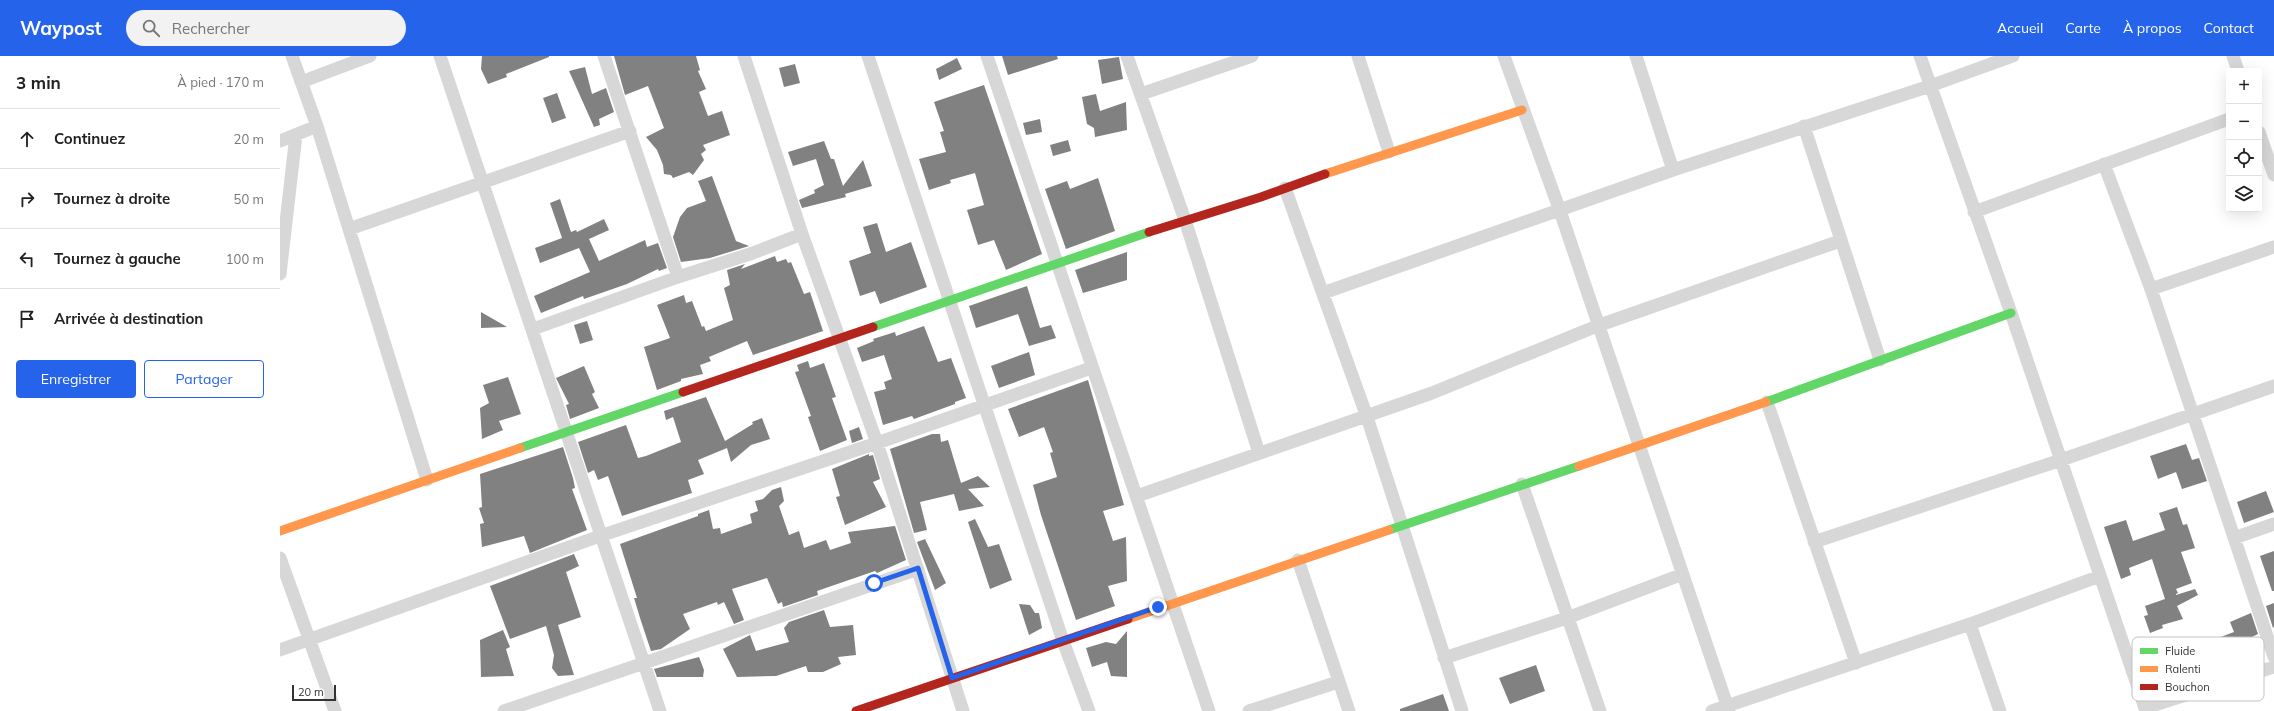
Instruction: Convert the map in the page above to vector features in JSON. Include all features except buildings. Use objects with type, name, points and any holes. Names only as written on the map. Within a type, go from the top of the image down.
[{"type":"street","points":[[292,56],[317,126],[427,480]]},
{"type":"street","points":[[302,82],[370,56]]},
{"type":"street","points":[[440,56],[568,434],[642,663],[660,711]]},
{"type":"street","points":[[604,56],[678,277]]},
{"type":"street","points":[[744,56],[802,234],[841,339],[877,443],[963,711]]},
{"type":"street","points":[[868,56],[951,301],[1063,641],[1089,711]]},
{"type":"street","points":[[986,56],[1209,711]]},
{"type":"street","points":[[1127,56],[1185,220],[1259,453]]},
{"type":"street","points":[[1141,94],[1252,56]]},
{"type":"street","points":[[1358,56],[1389,152]]},
{"type":"street","points":[[1504,56],[1522,110],[1560,211],[1597,326],[1728,708]]},
{"type":"street","points":[[1636,56],[1673,170]]},
{"type":"street","points":[[1920,56],[2011,313],[2132,671]]},
{"type":"street","points":[[1323,293],[1560,211],[1673,170],[1930,86],[2013,56]]},
{"type":"street","points":[[2233,56],[2237,68]]},
{"type":"street","points":[[280,531],[427,480],[568,434],[1185,220],[1285,188],[1337,168],[1522,110]]},
{"type":"street","points":[[1974,212],[2226,120]]},
{"type":"street","points":[[280,142],[317,126]]},
{"type":"street","points":[[1804,126],[1840,241],[1880,360]]},
{"type":"street","points":[[349,229],[630,131]]},
{"type":"street","points":[[280,274],[296,135]]},
{"type":"street","points":[[2262,140],[2274,175]]},
{"type":"street","points":[[2104,164],[2150,289],[2274,657]]},
{"type":"street","points":[[1285,188],[1367,417],[1462,711]]},
{"type":"street","points":[[532,329],[678,277],[753,253],[802,234]]},
{"type":"street","points":[[1137,496],[1367,417],[1432,393],[1597,326],[1840,241]]},
{"type":"street","points":[[2150,289],[2274,247]]},
{"type":"street","points":[[856,711],[1063,641],[1172,602],[1638,444],[1767,402],[2011,313]]},
{"type":"street","points":[[280,650],[600,536],[877,443],[1091,368]]},
{"type":"street","points":[[1814,542],[2061,460],[2274,386]]},
{"type":"street","points":[[1767,402],[1856,663]]},
{"type":"street","points":[[1522,484],[1600,711]]},
{"type":"street","points":[[2234,538],[2274,524]]},
{"type":"street","points":[[280,558],[335,711]]},
{"type":"street","points":[[1298,560],[1349,711]]},
{"type":"street","points":[[504,711],[918,568]]},
{"type":"street","points":[[1444,658],[1567,618],[1683,574]]},
{"type":"street","points":[[1712,711],[1728,708],[1970,624],[2100,576]]},
{"type":"street","points":[[1970,624],[2000,711]]},
{"type":"street","points":[[2264,670],[2274,667]]},
{"type":"street","points":[[1249,711],[1338,682]]},
{"type":"street","points":[[2145,709],[2170,701]]},
{"type":"traffic: fast","points":[[873,327],[1149,232]]},
{"type":"traffic: fast","points":[[1766,402],[2011,313]]},
{"type":"traffic: fast","points":[[520,448],[683,392]]},
{"type":"traffic: fast","points":[[1389,530],[1579,466]]},
{"type":"traffic: slow","points":[[1325,174],[1522,110]]},
{"type":"traffic: slow","points":[[1579,466],[1766,402]]},
{"type":"traffic: slow","points":[[280,531],[520,448]]},
{"type":"traffic: slow","points":[[1128,619],[1389,530]]},
{"type":"traffic: jam","points":[[1149,232],[1261,197],[1325,174]]},
{"type":"traffic: jam","points":[[683,392],[873,327]]},
{"type":"traffic: jam","points":[[856,711],[1128,619]]},
{"type":"route","points":[[874,583],[918,568],[952,678],[1158,607]]}]
